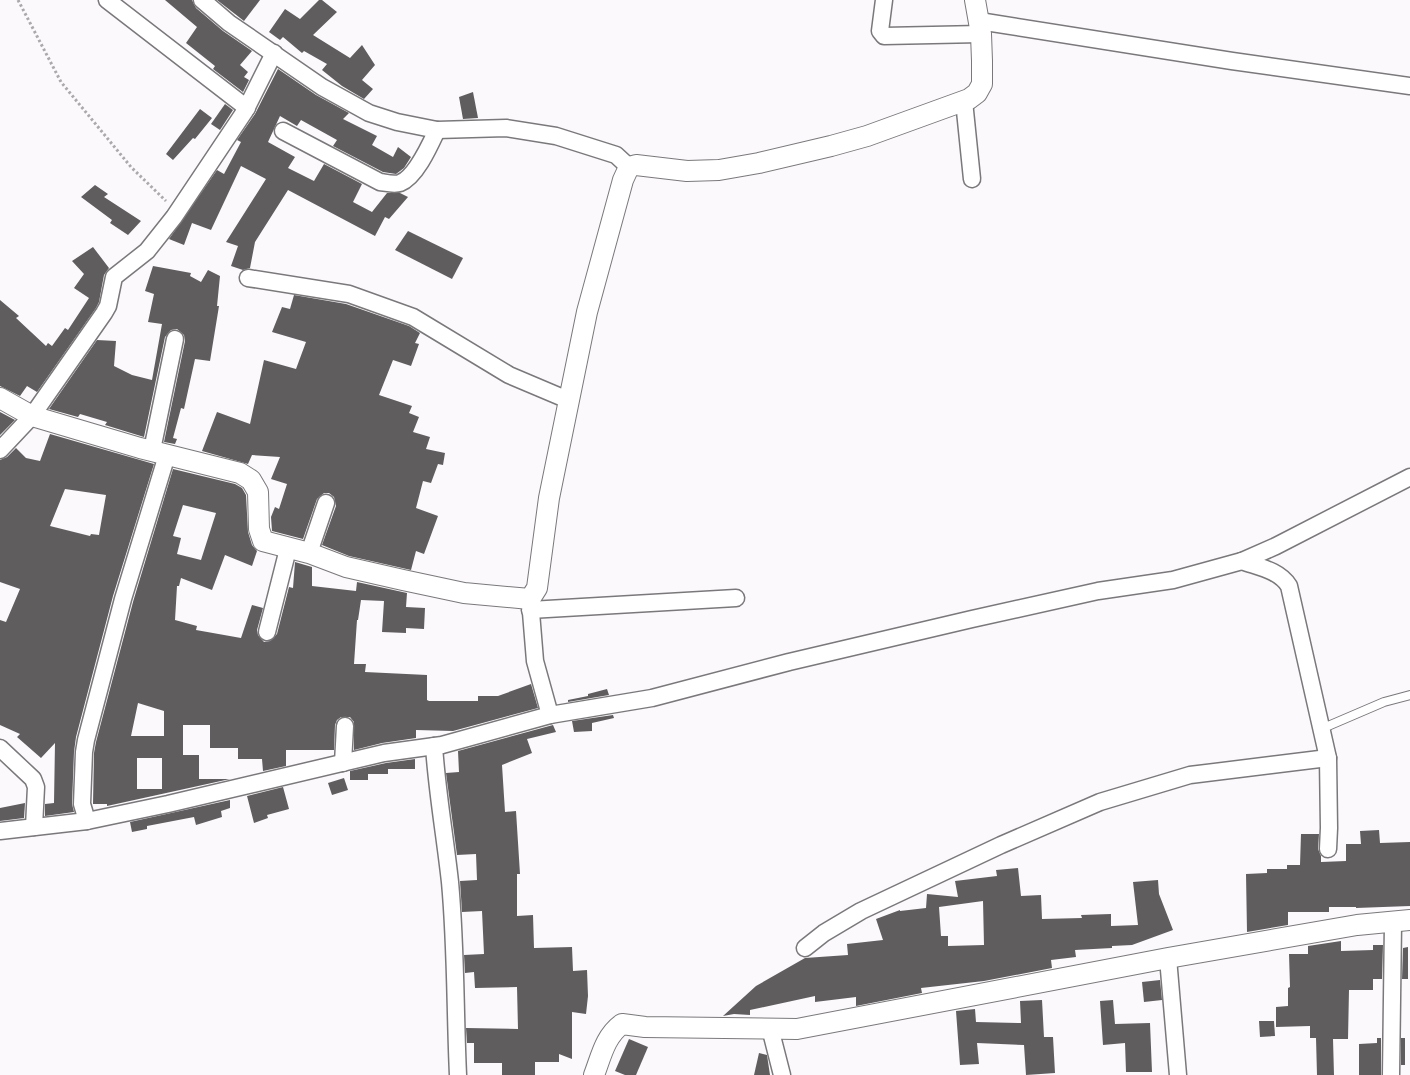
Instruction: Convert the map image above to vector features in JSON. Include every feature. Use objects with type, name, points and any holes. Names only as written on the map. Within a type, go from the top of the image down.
[{"type":"street","points":[[107,0],[247,108]]},
{"type":"street","points":[[202,0],[229,23],[322,88],[357,108],[397,122],[444,130],[506,128],[556,136],[616,155],[627,165],[687,171],[719,170],[759,164],[831,146],[867,136],[978,93],[982,84],[980,28],[975,0]]},
{"type":"street","points":[[884,0],[880,31],[884,36],[980,28],[1410,86]]},
{"type":"street","points":[[0,450],[32,416],[104,313],[108,306],[114,277],[147,251],[177,212],[247,108],[274,53]]},
{"type":"street","points":[[964,100],[972,179]]},
{"type":"street","points":[[283,131],[380,182],[394,184],[407,179],[444,130]]},
{"type":"street","points":[[550,715],[534,661],[530,604],[537,588],[549,498],[586,312],[627,165]]},
{"type":"street","points":[[248,278],[349,294],[413,317],[508,375],[568,400]]},
{"type":"street","points":[[87,820],[82,804],[86,740],[159,452],[174,339]]},
{"type":"street","points":[[0,398],[32,416],[240,473],[252,480],[258,492],[259,529],[263,541],[309,553],[346,567],[455,591],[530,604],[736,598]]},
{"type":"street","points":[[0,831],[87,820],[168,804],[384,753],[434,746],[550,715],[652,698],[788,662],[972,619],[1098,591],[1174,580],[1242,561],[1276,546],[1410,477]]},
{"type":"street","points":[[309,553],[326,503]]},
{"type":"street","points":[[267,632],[288,549]]},
{"type":"street","points":[[1242,561],[1270,570],[1284,579],[1289,586],[1328,758],[1328,849]]},
{"type":"street","points":[[343,763],[344,726]]},
{"type":"street","points":[[434,746],[436,784],[450,882],[456,964],[458,1075]]},
{"type":"street","points":[[0,748],[33,779],[36,787],[34,827]]},
{"type":"street","points":[[805,948],[824,933],[861,910],[1001,845],[1100,802],[1190,775],[1328,758]]},
{"type":"street","points":[[594,1075],[609,1036],[613,1030],[622,1024],[797,1029],[1168,958],[1357,925],[1402,922],[1392,1075]]},
{"type":"street","points":[[1168,958],[1178,1075]]},
{"type":"street","points":[[770,1028],[782,1075]]},
{"type":"lane","points":[[1321,729],[1384,702],[1410,695]]},
{"type":"path","points":[[18,0],[61,82],[131,167],[177,212]]},
{"type":"building","points":[[165,0],[192,0],[196,8],[223,31],[252,51],[240,65],[248,72],[244,77],[249,80],[243,92],[213,69],[215,66],[186,43],[197,27]]},
{"type":"building","points":[[217,0],[260,0],[244,21]]},
{"type":"building","points":[[319,0],[322,0],[337,12],[313,35],[350,58],[362,45],[375,65],[362,80],[373,89],[364,99],[342,86],[322,70],[327,64],[304,51],[302,53],[283,37],[280,40],[269,32],[285,9],[300,19]]},
{"type":"building","points":[[278,69],[316,95],[349,113],[343,119],[377,136],[372,145],[393,157],[398,147],[411,157],[404,168],[396,174],[383,172],[333,146],[337,140],[301,120],[297,126],[280,116],[268,142],[295,157],[288,168],[314,181],[324,164],[362,184],[353,202],[372,212],[387,193],[400,193],[408,197],[389,219],[385,217],[375,236],[288,190],[255,242],[250,268],[243,270],[231,266],[238,246],[226,242],[266,179],[241,166],[211,230],[192,223],[184,245],[169,239],[217,170],[224,174],[241,142],[237,140],[255,114]]},
{"type":"building","points":[[473,92],[478,118],[463,119],[459,97]]},
{"type":"building","points":[[225,104],[233,110],[220,130],[211,124]]},
{"type":"building","points":[[200,109],[212,118],[195,139],[193,138],[173,160],[166,154]]},
{"type":"building","points":[[95,185],[108,194],[104,197],[141,221],[128,235],[110,223],[112,220],[81,197]]},
{"type":"building","points":[[408,231],[463,258],[452,279],[395,250]]},
{"type":"building","points":[[93,247],[109,268],[104,275],[99,302],[96,308],[37,392],[27,386],[20,396],[0,386],[0,300],[19,316],[16,318],[46,346],[48,343],[52,346],[65,328],[68,330],[89,298],[74,288],[84,274],[72,261]]},
{"type":"building","points":[[153,266],[191,273],[190,276],[201,282],[208,270],[220,276],[217,306],[219,306],[210,361],[195,359],[184,409],[181,408],[173,438],[177,439],[175,444],[164,442],[185,341],[184,335],[177,329],[171,330],[165,337],[144,437],[105,425],[107,422],[80,414],[78,417],[49,409],[97,340],[116,341],[114,366],[132,375],[152,380],[162,324],[148,322],[154,294],[145,291]]},
{"type":"building","points":[[294,295],[346,304],[409,326],[420,333],[415,343],[419,344],[411,366],[393,360],[379,395],[412,406],[409,413],[419,417],[413,432],[430,437],[426,449],[445,453],[443,465],[438,464],[431,483],[423,481],[416,508],[438,516],[424,554],[416,551],[411,570],[349,556],[322,545],[336,506],[334,497],[329,493],[324,493],[317,499],[303,539],[272,531],[271,517],[275,507],[279,509],[287,484],[271,479],[280,457],[252,455],[248,464],[202,451],[217,412],[250,424],[264,360],[296,369],[306,342],[272,332],[282,307],[290,309]]},
{"type":"building","points":[[0,412],[15,420],[0,435]]},
{"type":"building","points":[[50,434],[154,464],[113,596],[76,737],[72,804],[74,812],[45,816],[45,804],[54,803],[55,743],[41,758],[17,737],[20,734],[0,725],[0,620],[6,622],[20,589],[0,582],[0,460],[7,457],[16,448],[26,458],[40,461]],"holes":[[[65,489],[106,495],[99,535],[91,534],[90,536],[50,526]]]},
{"type":"building","points":[[173,469],[235,484],[242,488],[246,495],[248,532],[252,545],[257,551],[252,566],[225,555],[212,590],[181,578],[179,586],[177,586],[175,620],[197,626],[196,630],[241,638],[252,605],[263,608],[257,630],[258,635],[264,642],[270,641],[277,634],[289,587],[293,588],[295,562],[312,567],[312,586],[356,591],[357,582],[407,593],[406,607],[425,608],[424,629],[406,628],[406,633],[382,632],[384,601],[361,600],[357,620],[354,664],[366,664],[365,672],[427,675],[427,700],[429,701],[478,701],[478,696],[498,696],[531,684],[538,708],[453,731],[416,730],[416,738],[382,743],[354,750],[354,722],[350,717],[341,717],[335,725],[334,750],[286,750],[286,766],[263,771],[262,759],[238,759],[238,748],[210,748],[210,725],[183,725],[183,755],[199,755],[199,779],[230,779],[107,806],[107,804],[93,804],[96,742],[133,602]],"holes":[[[183,505],[216,513],[201,560],[177,554],[181,538],[173,536]],[[138,703],[164,711],[164,736],[131,736]],[[137,758],[162,758],[162,789],[137,789]]]},
{"type":"building","points":[[607,689],[609,695],[568,702],[568,700],[588,696],[588,694]]},
{"type":"building","points":[[613,715],[614,718],[592,723],[592,731],[574,732],[572,721]]},
{"type":"building","points":[[553,725],[556,732],[527,739],[532,753],[502,765],[505,812],[516,811],[520,874],[517,874],[517,916],[533,915],[534,948],[572,947],[573,971],[587,970],[588,996],[586,1014],[572,1012],[572,1059],[559,1054],[559,1062],[535,1062],[535,1075],[502,1075],[502,1063],[474,1063],[474,1043],[467,1043],[466,1028],[518,1029],[517,987],[475,988],[474,972],[465,973],[464,955],[484,954],[482,911],[462,912],[460,881],[477,880],[476,854],[457,855],[446,773],[459,772],[458,751]]},
{"type":"building","points":[[415,759],[415,769],[388,769],[388,774],[368,774],[368,780],[350,780],[350,771]]},
{"type":"building","points":[[344,778],[348,790],[332,795],[328,783]]},
{"type":"building","points":[[283,787],[289,809],[267,815],[268,818],[254,823],[247,796]]},
{"type":"building","points":[[230,800],[230,808],[221,811],[222,817],[196,825],[194,817],[147,826],[147,829],[132,832],[130,822]]},
{"type":"building","points":[[25,803],[24,818],[0,821],[0,808]]},
{"type":"building","points":[[1379,830],[1380,843],[1410,842],[1410,906],[1329,907],[1329,912],[1288,912],[1288,925],[1247,932],[1246,874],[1267,873],[1267,869],[1287,869],[1287,865],[1300,865],[1301,834],[1319,834],[1318,849],[1321,862],[1346,861],[1346,844],[1361,844],[1360,831]]},
{"type":"building","points":[[1018,868],[1021,896],[1041,895],[1042,919],[1082,918],[1081,915],[1111,914],[1111,926],[1138,925],[1133,882],[1158,880],[1159,894],[1173,930],[1132,945],[1075,950],[1076,957],[1051,960],[1052,968],[984,981],[921,988],[922,993],[856,1006],[856,997],[815,1002],[815,996],[750,1010],[750,1015],[734,1014],[723,1016],[756,986],[805,958],[848,955],[847,944],[883,940],[876,919],[900,910],[926,908],[927,894],[958,897],[955,881],[997,876],[996,870]],"holes":[[[983,901],[984,945],[948,946],[948,936],[941,936],[939,907]]]},
{"type":"building","points":[[1341,941],[1341,951],[1373,950],[1373,945],[1383,945],[1382,979],[1373,979],[1373,990],[1349,990],[1348,1039],[1333,1039],[1334,1075],[1317,1075],[1316,1038],[1310,1038],[1310,1026],[1276,1027],[1276,1007],[1288,1006],[1288,988],[1290,987],[1289,954],[1308,954],[1308,946]]},
{"type":"building","points":[[1408,947],[1408,979],[1402,979],[1403,948]]},
{"type":"building","points":[[1160,980],[1162,1000],[1144,1002],[1142,982]]},
{"type":"building","points":[[1042,1000],[1044,1037],[1053,1037],[1055,1073],[1026,1075],[1024,1045],[977,1043],[979,1064],[960,1065],[956,1011],[975,1009],[976,1022],[1021,1023],[1020,1001]]},
{"type":"building","points":[[1113,1000],[1115,1024],[1150,1023],[1152,1072],[1126,1072],[1125,1043],[1103,1045],[1100,1001]]},
{"type":"building","points":[[1259,1021],[1274,1021],[1275,1036],[1260,1037]]},
{"type":"building","points":[[1377,1038],[1381,1038],[1381,1075],[1359,1075],[1359,1044],[1377,1043]]},
{"type":"building","points":[[1401,1038],[1405,1038],[1405,1065],[1401,1065]]},
{"type":"building","points":[[629,1039],[648,1047],[636,1075],[625,1075],[615,1071]]},
{"type":"building","points":[[759,1053],[767,1055],[770,1075],[754,1075]]}]
